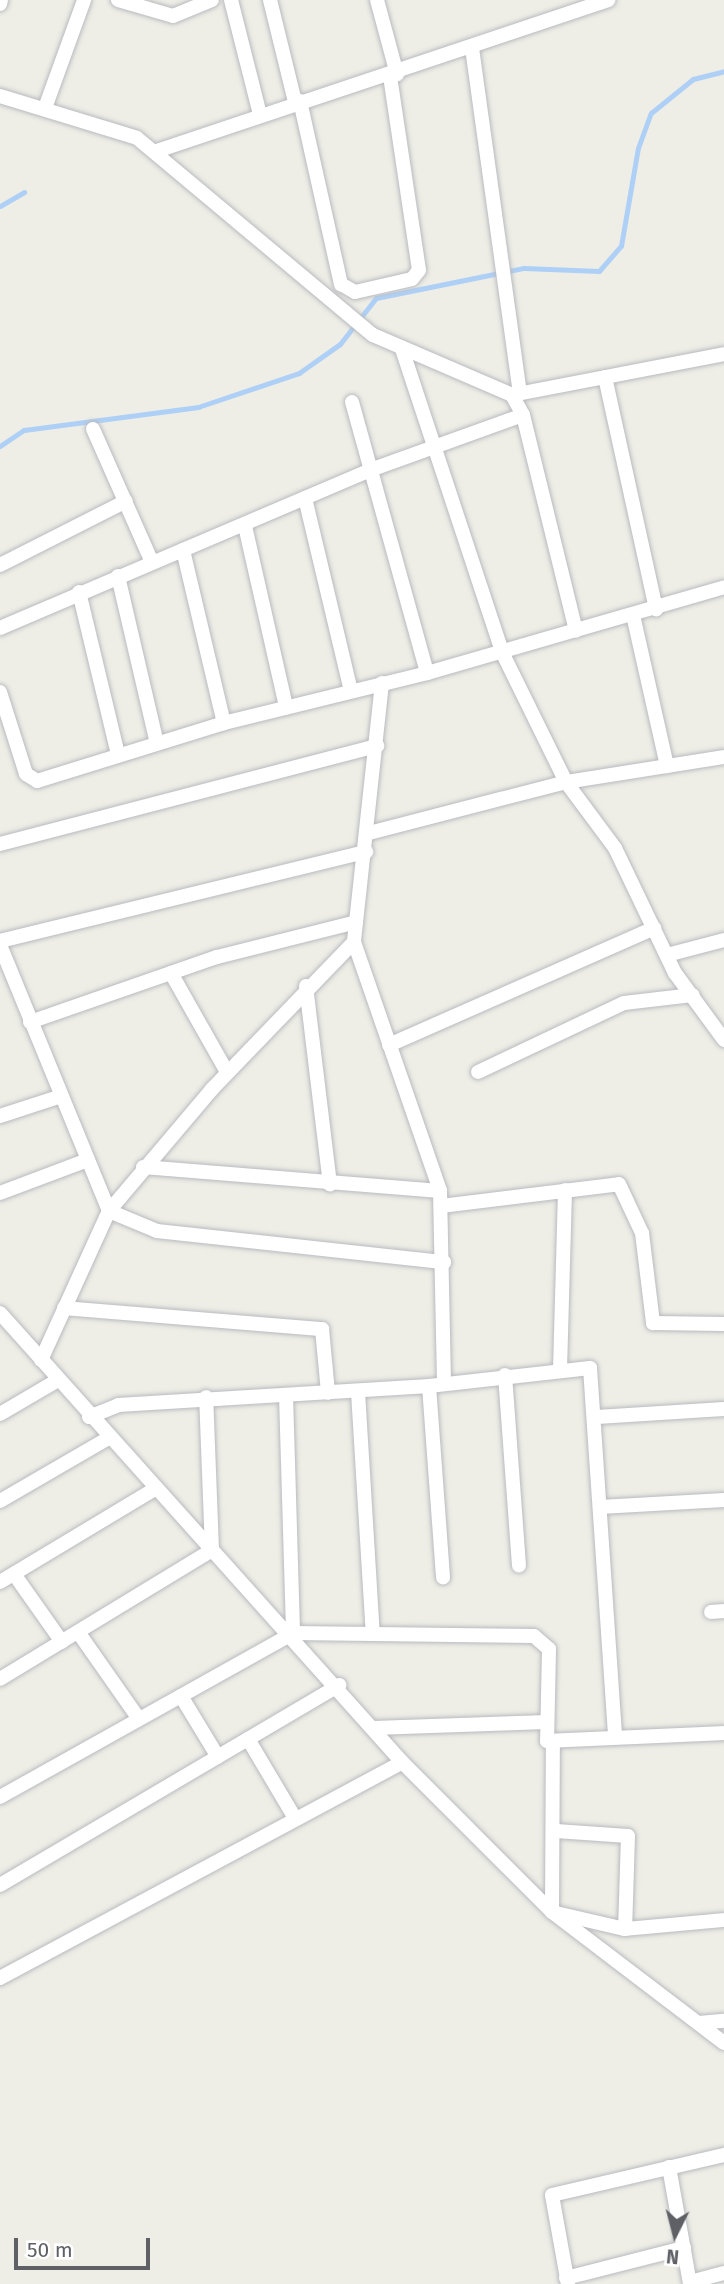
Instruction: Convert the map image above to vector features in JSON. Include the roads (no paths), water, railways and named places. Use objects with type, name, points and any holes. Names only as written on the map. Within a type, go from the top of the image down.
[{"type":"street","points":[[45,108],[84,0]]},
{"type":"street","points":[[121,1],[173,16],[212,0]]},
{"type":"street","points":[[231,0],[260,115]]},
{"type":"street","points":[[270,0],[298,102],[341,284],[355,292],[412,279],[419,270],[393,75],[377,0]]},
{"type":"street","points":[[157,152],[298,102],[393,75],[604,1]]},
{"type":"street","points":[[472,48],[516,394],[576,631]]},
{"type":"street","points":[[0,96],[137,138],[157,152],[346,316],[373,335],[516,394],[724,356]]},
{"type":"street","points":[[402,349],[438,446],[502,652],[566,782],[615,848],[667,955],[724,1040]]},
{"type":"street","points":[[604,377],[656,609]]},
{"type":"street","points":[[352,402],[373,469],[427,673]]},
{"type":"street","points":[[0,628],[79,592],[245,526],[373,469],[523,415]]},
{"type":"street","points":[[93,429],[152,562]]},
{"type":"street","points":[[305,498],[351,691]]},
{"type":"street","points":[[0,565],[126,501]]},
{"type":"street","points":[[245,526],[286,706]]},
{"type":"street","points":[[183,551],[224,723]]},
{"type":"street","points":[[118,576],[157,743]]},
{"type":"street","points":[[0,692],[30,780],[286,706],[427,673],[656,609],[724,587]]},
{"type":"street","points":[[79,592],[118,755]]},
{"type":"street","points":[[633,615],[667,766]]},
{"type":"street","points":[[382,683],[369,833],[354,942],[440,1198],[444,1262],[436,1385],[443,1577]]},
{"type":"street","points":[[0,844],[377,746]]},
{"type":"street","points":[[369,833],[566,782],[724,757]]},
{"type":"street","points":[[366,852],[0,943],[58,1097],[109,1211],[158,1231],[444,1262]]},
{"type":"street","points":[[30,1022],[171,973],[356,922]]},
{"type":"street","points":[[389,1045],[654,928]]},
{"type":"street","points":[[667,955],[724,940]]},
{"type":"street","points":[[40,1360],[109,1211],[143,1167],[227,1072],[306,986],[354,942]]},
{"type":"street","points":[[171,973],[227,1072]]},
{"type":"street","points":[[306,986],[330,1185]]},
{"type":"street","points":[[478,1072],[624,1003],[693,995]]},
{"type":"street","points":[[0,1116],[58,1097]]},
{"type":"street","points":[[0,1193],[88,1160]]},
{"type":"street","points":[[143,1167],[440,1198],[621,1187],[642,1233],[653,1323],[724,1324]]},
{"type":"street","points":[[560,1370],[565,1190]]},
{"type":"street","points":[[64,1308],[321,1329],[328,1393]]},
{"type":"street","points":[[0,1313],[6,1329],[40,1360],[107,1439],[293,1633],[402,1762],[552,1912],[724,2043]]},
{"type":"street","points":[[89,1417],[118,1405],[206,1397],[358,1392],[560,1370],[595,1372],[600,1507],[615,1736]]},
{"type":"street","points":[[505,1375],[519,1565]]},
{"type":"street","points":[[0,1415],[58,1380]]},
{"type":"street","points":[[358,1392],[373,1634]]},
{"type":"street","points":[[286,1395],[293,1633]]},
{"type":"street","points":[[206,1397],[212,1550]]},
{"type":"street","points":[[597,1417],[724,1409]]},
{"type":"street","points":[[0,1502],[107,1439]]},
{"type":"street","points":[[0,1582],[155,1489]]},
{"type":"street","points":[[600,1507],[724,1500]]},
{"type":"street","points":[[0,1679],[212,1550]]},
{"type":"street","points":[[15,1574],[62,1642]]},
{"type":"street","points":[[78,1632],[139,1719]]},
{"type":"street","points":[[0,1797],[293,1633],[544,1640],[547,1741],[724,1733]]},
{"type":"street","points":[[0,1885],[339,1685]]},
{"type":"street","points":[[181,1696],[218,1757]]},
{"type":"street","points":[[374,1728],[547,1721]]},
{"type":"street","points":[[248,1739],[295,1818]]},
{"type":"street","points":[[552,1912],[556,1831],[553,1741]]},
{"type":"street","points":[[0,1978],[402,1762]]},
{"type":"street","points":[[556,1831],[628,1836],[625,1928]]},
{"type":"street","points":[[552,1912],[625,1928],[724,1920]]},
{"type":"street","points":[[699,2023],[724,2021]]},
{"type":"street","points":[[684,2248],[567,2281],[549,2198],[724,2155]]},
{"type":"street","points":[[669,2167],[690,2283],[724,2273]]},
{"type":"waterway","points":[[0,446],[24,430],[198,407],[299,373],[340,344],[376,298],[524,268],[599,271],[621,246],[638,148],[651,113],[693,79],[724,71]]},
{"type":"waterway","points":[[0,206],[24,192]]}]
